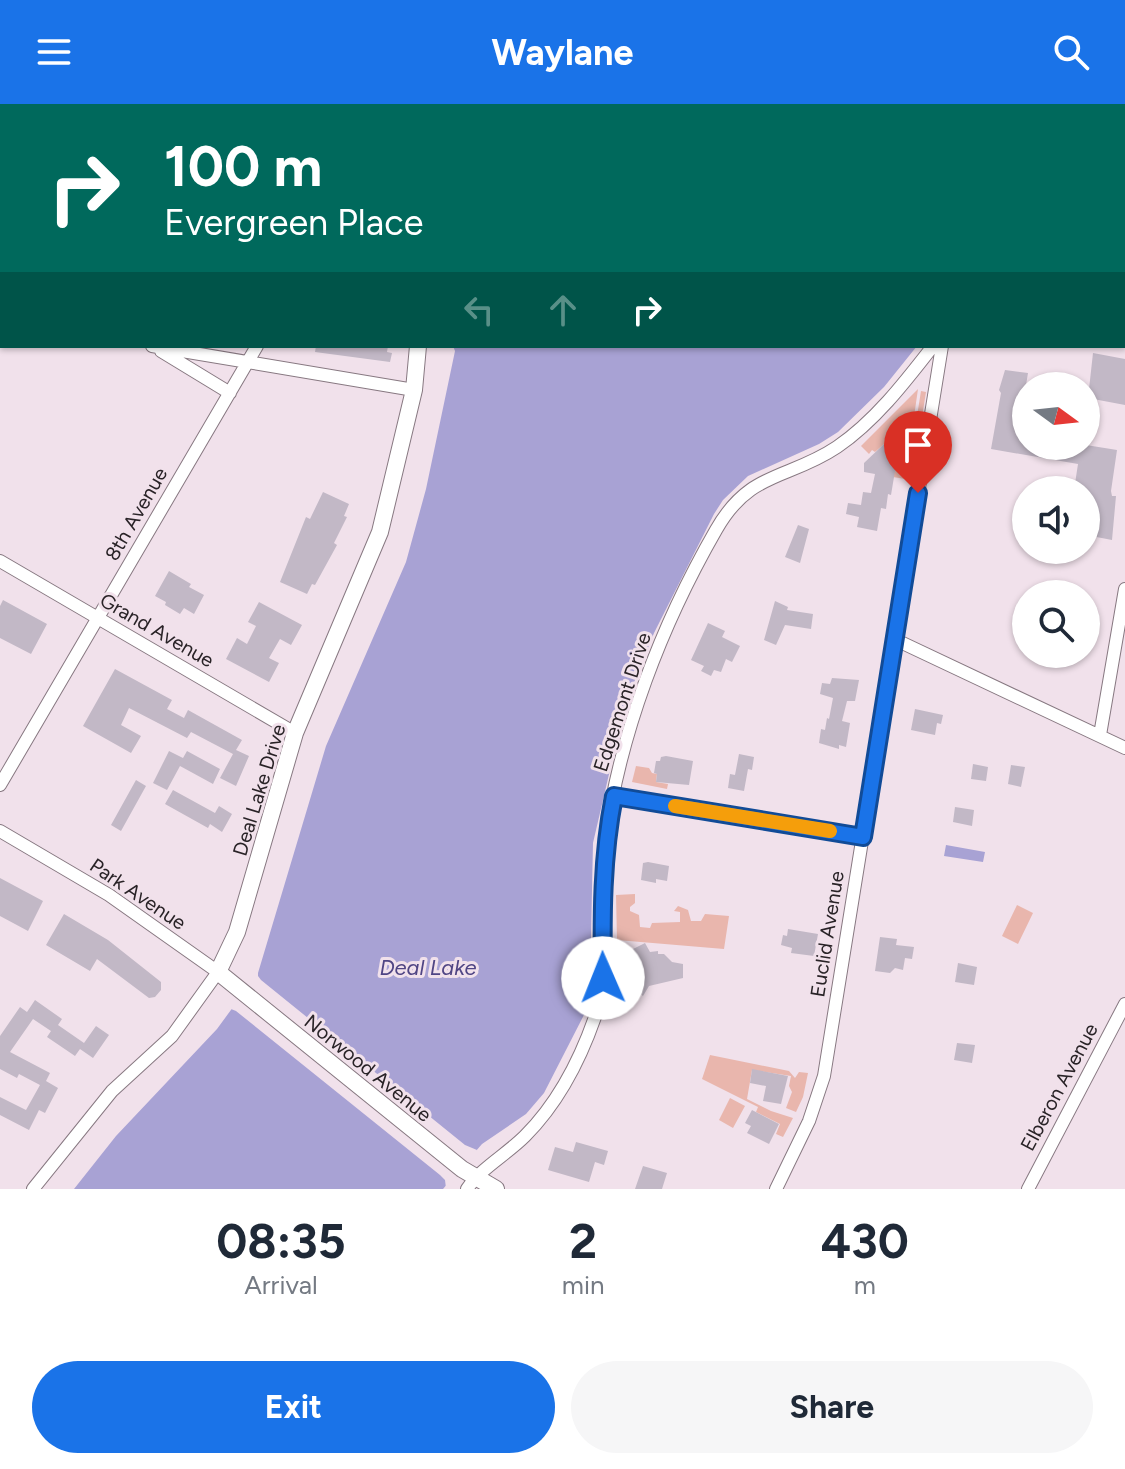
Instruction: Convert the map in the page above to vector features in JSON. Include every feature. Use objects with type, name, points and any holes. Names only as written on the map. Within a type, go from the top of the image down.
[{"type":"main road","name":"Deal Lake Drive","points":[[218,972],[237,932],[295,733],[380,532],[414,390],[418,348]]},
{"type":"main road","name":"Park Avenue","points":[[218,972],[249,997]]},
{"type":"main road","name":"Norwood Avenue","points":[[249,997],[468,1179],[496,1189]]},
{"type":"street","points":[[742,104],[771,104]]},
{"type":"street","points":[[155,348],[230,393]]},
{"type":"street","points":[[159,348],[414,390]]},
{"type":"street","name":"8th Avenue","points":[[0,785],[256,348]]},
{"type":"street","name":"Edgemont Drive","points":[[468,1179],[524,1137],[550,1106],[594,1020],[602,993],[605,840],[636,712],[689,580],[729,508],[742,494],[761,482],[820,457],[850,438],[890,399],[931,348]]},
{"type":"street","name":"Euclid Avenue","points":[[776,1189],[818,1099],[942,348]]},
{"type":"street","name":"Grand Avenue","points":[[0,561],[295,733]]},
{"type":"street","points":[[1100,735],[1125,589]]},
{"type":"street","points":[[894,639],[1125,748]]},
{"type":"street","points":[[614,796],[863,837]]},
{"type":"street","name":"Park Avenue","points":[[0,831],[109,895],[218,972]]},
{"type":"street","name":"Deal Lake Drive","points":[[33,1189],[112,1091],[172,1036],[218,972]]},
{"type":"street","name":"Elberon Avenue","points":[[1028,1189],[1125,1004]]},
{"type":"shaded area","points":[[918,389],[905,479],[893,477],[898,447],[884,444],[869,454],[861,446]]},
{"type":"shaded area","points":[[921,391],[926,392],[912,480],[907,479]]},
{"type":"shaded area","points":[[636,766],[649,768],[657,774],[656,782],[668,784],[667,789],[632,782]]},
{"type":"shaded area","points":[[635,894],[635,903],[630,911],[639,915],[640,927],[650,928],[652,923],[680,922],[680,912],[674,911],[678,906],[688,910],[691,921],[701,921],[705,914],[729,916],[724,949],[617,940],[616,895]]},
{"type":"shaded area","points":[[1017,905],[1033,913],[1018,944],[1002,936]]},
{"type":"shaded area","points":[[710,1055],[789,1071],[795,1078],[799,1072],[808,1073],[796,1112],[786,1108],[792,1092],[789,1086],[791,1076],[752,1070],[747,1099],[793,1118],[783,1137],[776,1134],[780,1124],[756,1112],[758,1107],[702,1079]]},
{"type":"shaded area","points":[[730,1098],[745,1106],[733,1128],[719,1120]]},
{"type":"water","name":"Deal Lake","points":[[454,348],[915,348],[884,387],[838,432],[819,444],[748,476],[723,500],[714,514],[654,633],[633,685],[616,744],[593,843],[587,1009],[544,1093],[526,1114],[482,1144],[443,1189],[74,1189],[116,1136],[217,1029],[258,973],[326,746],[406,562],[426,489]]},
{"type":"water","points":[[946,845],[985,852],[983,862],[944,856]]},
{"type":"pier","points":[[258,969],[261,980],[465,1145],[477,1150],[451,1185],[446,1188],[445,1180],[440,1175],[236,1011],[231,1009],[225,1012]]},
{"type":"building","points":[[316,348],[388,348],[387,352],[392,353],[390,362],[315,352]]},
{"type":"building","points":[[1093,353],[1125,359],[1125,405],[1100,400],[1100,372],[1091,372]]},
{"type":"building","points":[[1005,370],[1020,372],[1012,372],[1012,453],[991,449],[999,390]]},
{"type":"building","points":[[884,444],[899,447],[891,495],[888,494],[886,509],[881,508],[877,531],[857,527],[859,517],[846,514],[848,503],[861,505],[863,492],[871,493],[875,474],[864,472],[864,463]]},
{"type":"building","points":[[1100,447],[1117,450],[1111,491],[1112,496],[1116,496],[1112,540],[1100,538],[1100,476],[1076,476],[1078,464],[1055,460],[1100,460]]},
{"type":"building","points":[[323,492],[349,504],[344,516],[347,517],[334,543],[337,545],[307,594],[280,582],[306,517],[310,519]]},
{"type":"building","points":[[798,525],[809,529],[800,563],[785,557]]},
{"type":"building","points":[[169,571],[204,595],[194,614],[184,608],[180,614],[155,596]]},
{"type":"building","points":[[3,600],[47,624],[31,654],[0,638],[0,606]]},
{"type":"building","points":[[775,601],[788,607],[787,610],[813,614],[811,629],[785,625],[776,645],[764,640]]},
{"type":"building","points":[[259,602],[302,625],[291,645],[280,639],[269,658],[279,663],[269,682],[226,659],[237,638],[247,644],[256,626],[248,622]]},
{"type":"building","points":[[708,623],[725,631],[722,637],[740,646],[732,662],[726,659],[721,672],[714,670],[711,676],[701,671],[704,666],[691,660]]},
{"type":"building","points":[[115,669],[172,700],[167,709],[184,718],[188,710],[242,740],[236,750],[249,756],[236,786],[220,778],[233,754],[191,732],[187,738],[129,708],[121,725],[141,736],[131,753],[83,726]]},
{"type":"building","points":[[832,678],[859,680],[855,701],[847,701],[842,721],[850,723],[846,747],[839,745],[839,749],[819,743],[821,729],[825,730],[829,719],[833,698],[820,694],[822,683],[830,684]]},
{"type":"building","points":[[915,709],[943,715],[941,724],[937,723],[935,735],[911,730]]},
{"type":"building","points":[[169,751],[183,758],[187,751],[220,769],[213,784],[180,766],[167,790],[153,783]]},
{"type":"building","points":[[739,754],[754,757],[744,791],[728,788],[730,774],[735,775]]},
{"type":"building","points":[[666,756],[693,761],[689,785],[656,782],[656,761]]},
{"type":"building","points":[[973,764],[988,767],[986,781],[971,779]]},
{"type":"building","points":[[1011,765],[1025,767],[1021,787],[1008,784]]},
{"type":"building","points":[[136,780],[146,786],[121,831],[111,825]]},
{"type":"building","points":[[173,790],[215,813],[219,806],[232,814],[222,832],[210,824],[208,828],[165,804]]},
{"type":"building","points":[[955,807],[974,810],[972,826],[953,822]]},
{"type":"building","points":[[643,863],[669,866],[667,881],[656,879],[656,883],[641,880]]},
{"type":"building","points":[[0,878],[43,901],[28,931],[0,916]]},
{"type":"building","points":[[64,914],[108,940],[161,982],[161,990],[155,997],[149,998],[97,959],[90,971],[46,945]]},
{"type":"building","points":[[788,929],[818,934],[814,956],[791,953],[792,948],[781,945]]},
{"type":"building","points":[[880,937],[897,939],[896,945],[914,947],[912,959],[905,958],[903,970],[895,968],[890,973],[875,971]]},
{"type":"building","points":[[645,943],[650,952],[658,951],[672,962],[683,964],[683,978],[649,986],[643,996],[633,987],[639,965],[633,949]]},
{"type":"building","points":[[958,963],[977,967],[974,985],[955,982]]},
{"type":"building","points":[[35,1000],[62,1019],[58,1025],[84,1043],[96,1026],[109,1035],[93,1058],[80,1049],[75,1056],[47,1037],[51,1031],[33,1019],[10,1052],[50,1073],[46,1081],[58,1088],[45,1113],[39,1110],[29,1130],[0,1115],[0,1097],[26,1110],[40,1085],[19,1074],[17,1078],[0,1069],[0,1036],[20,1007],[27,1012]]},
{"type":"building","points":[[957,1043],[975,1045],[972,1063],[954,1060]]},
{"type":"building","points":[[752,1069],[788,1076],[781,1104],[763,1101],[766,1086],[750,1083]]},
{"type":"building","points":[[752,1110],[779,1124],[769,1144],[747,1133],[751,1126],[745,1123]]},
{"type":"building","points":[[576,1142],[608,1151],[604,1165],[595,1162],[589,1182],[548,1170],[555,1147],[573,1152]]},
{"type":"building","points":[[643,1166],[667,1173],[662,1189],[635,1189]]},
{"type":"slow traffic","points":[[675,806],[830,831]]},
{"type":"route","points":[[603,978],[602,886],[605,840],[614,796],[863,837],[918,493]]}]
